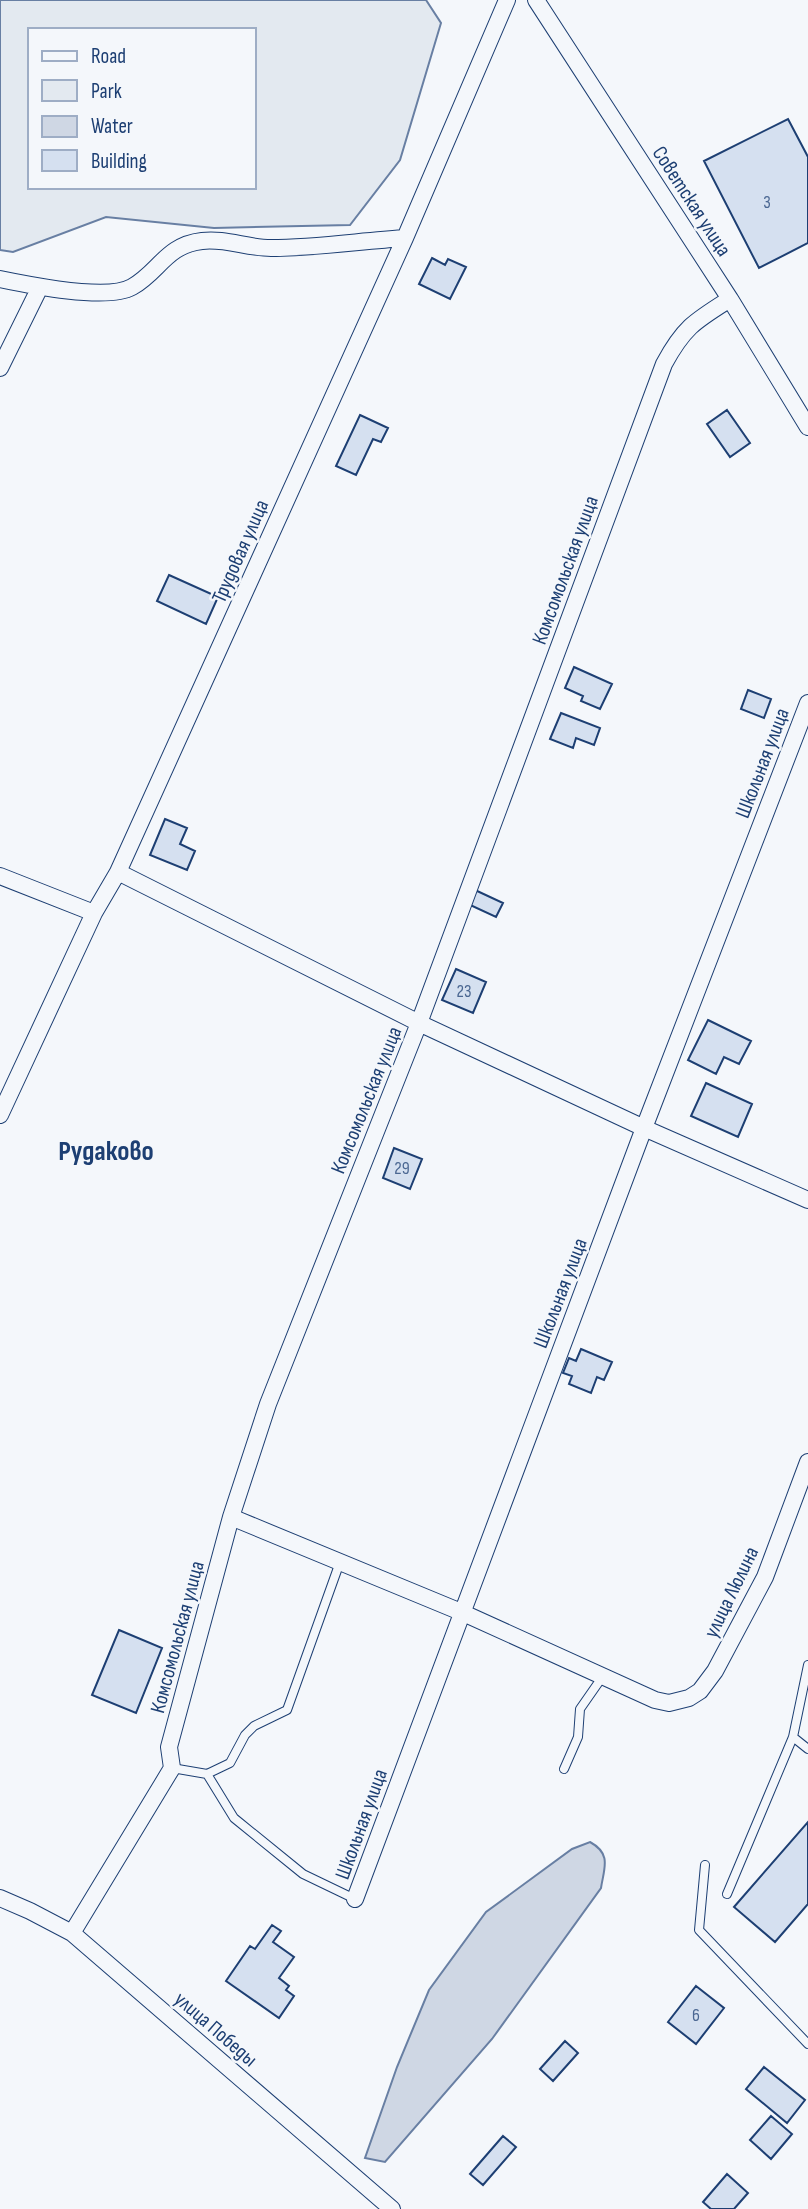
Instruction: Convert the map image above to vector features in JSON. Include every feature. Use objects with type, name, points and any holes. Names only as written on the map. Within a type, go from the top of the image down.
[{"type":"street","name":"Трудовая улица","points":[[0,1115],[94,913],[117,872],[405,238],[507,0]]},
{"type":"street","name":"Советская улица","points":[[536,0],[730,299],[808,427]]},
{"type":"street","points":[[0,279],[40,287],[111,293],[125,290],[143,279],[171,252],[184,244],[220,240],[270,248],[405,238]]},
{"type":"street","points":[[0,368],[40,287]]},
{"type":"street","name":"Комсомольская улица","points":[[172,1768],[169,1747],[231,1517],[268,1404],[419,1023],[664,364],[679,336],[696,321],[730,299]]},
{"type":"street","name":"Школьная улица","points":[[355,1899],[461,1612],[808,703]]},
{"type":"street","points":[[117,872],[419,1023],[808,1200]]},
{"type":"street","points":[[0,876],[94,913]]},
{"type":"street","name":"улица Люлина","points":[[603,1676],[655,1700],[669,1703],[689,1698],[700,1691],[716,1671],[765,1577],[808,1462]]},
{"type":"street","points":[[231,1517],[461,1612],[603,1676]]},
{"type":"street","points":[[72,1933],[172,1768]]},
{"type":"street","name":"улица Победы","points":[[0,1898],[72,1933],[392,2209]]},
{"type":"lane","points":[[172,1768],[207,1774],[230,1763],[245,1735],[254,1726],[287,1710],[340,1562]]},
{"type":"lane","points":[[727,1894],[793,1737],[808,1665]]},
{"type":"lane","points":[[564,1769],[578,1737],[580,1709],[603,1676]]},
{"type":"lane","points":[[793,1737],[808,1749]]},
{"type":"lane","points":[[207,1774],[234,1818],[303,1874],[355,1899]]},
{"type":"lane","points":[[705,1865],[699,1930],[808,2044]]},
{"type":"green space","points":[[0,0],[426,0],[441,23],[400,160],[350,225],[214,228],[106,217],[13,252],[0,250]]},
{"type":"water","points":[[590,1842],[604,1857],[601,1888],[492,2039],[385,2162],[365,2158],[397,2067],[429,1990],[486,1912],[572,1849]]},
{"type":"building","points":[[788,119],[808,157],[808,243],[759,268],[704,161]]},
{"type":"building","points":[[432,258],[445,265],[448,259],[466,267],[450,299],[419,284]]},
{"type":"building","points":[[727,410],[750,443],[730,457],[707,424]]},
{"type":"building","points":[[360,415],[388,428],[381,442],[373,439],[356,475],[336,466]]},
{"type":"building","points":[[169,575],[218,597],[206,624],[157,601]]},
{"type":"building","points":[[574,667],[612,684],[600,709],[581,701],[583,696],[565,688]]},
{"type":"building","points":[[748,690],[771,699],[764,718],[741,709]]},
{"type":"building","points":[[561,713],[600,728],[594,745],[576,738],[573,748],[550,739]]},
{"type":"building","points":[[165,819],[187,828],[180,844],[195,851],[187,870],[150,855]]},
{"type":"building","points":[[475,890],[503,903],[496,917],[468,904]]},
{"type":"building","points":[[456,969],[486,982],[473,1013],[442,1000]]},
{"type":"building","points":[[708,1020],[751,1041],[739,1064],[724,1057],[716,1074],[688,1060]]},
{"type":"building","points":[[706,1083],[752,1104],[738,1137],[691,1116]]},
{"type":"building","points":[[394,1148],[422,1159],[410,1189],[383,1178]]},
{"type":"building","points":[[581,1349],[612,1362],[604,1380],[597,1377],[591,1393],[569,1384],[572,1376],[563,1373],[569,1358],[576,1361]]},
{"type":"building","points":[[119,1630],[162,1648],[136,1713],[92,1695]]},
{"type":"building","points":[[808,1822],[808,1904],[775,1942],[734,1907]]},
{"type":"building","points":[[272,1925],[281,1931],[273,1942],[294,1957],[279,1978],[289,1986],[286,1990],[294,1996],[279,2018],[226,1981],[250,1946],[255,1949]]},
{"type":"building","points":[[696,1986],[724,2008],[696,2044],[668,2022]]},
{"type":"building","points":[[565,2041],[578,2053],[553,2081],[540,2069]]},
{"type":"building","points":[[764,2067],[805,2100],[787,2123],[746,2089]]},
{"type":"building","points":[[771,2116],[792,2134],[771,2159],[750,2140]]},
{"type":"building","points":[[503,2136],[516,2147],[483,2185],[470,2174]]},
{"type":"building","points":[[727,2174],[748,2193],[734,2209],[711,2209],[703,2202]]},
{"type":"district","name":"Рудаково","points":[[106,1150]]}]
